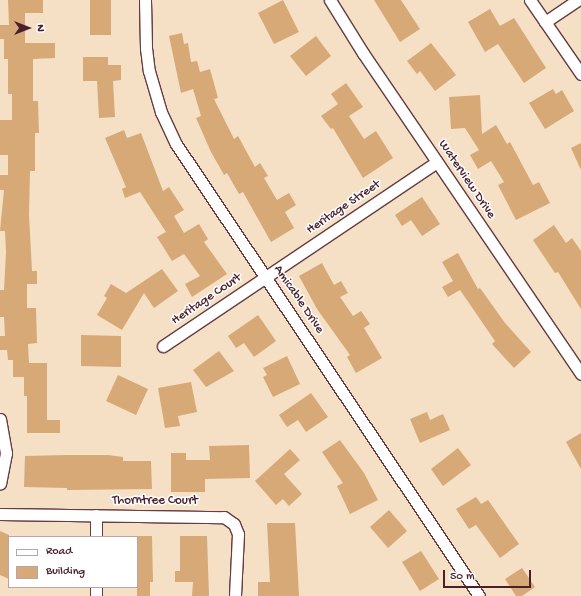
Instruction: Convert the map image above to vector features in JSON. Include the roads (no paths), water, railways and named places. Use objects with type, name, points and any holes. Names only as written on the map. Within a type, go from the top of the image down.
[{"type":"street","name":"Amicable Drive","points":[[145,0],[148,62],[161,112],[176,144],[198,180],[266,277],[479,596]]},
{"type":"street","name":"Waterview Drive","points":[[330,0],[362,53],[581,374]]},
{"type":"street","points":[[530,0],[581,74]]},
{"type":"street","points":[[545,22],[578,0]]},
{"type":"street","name":"Heritage Street","points":[[266,277],[437,162]]},
{"type":"street","name":"Heritage Court","points":[[163,346],[266,277]]},
{"type":"street","points":[[0,419],[6,453],[0,483]]},
{"type":"street","name":"Thorntree Court","points":[[0,514],[215,515],[228,518],[236,527],[238,539],[235,596]]},
{"type":"street","points":[[96,515],[96,536]]}]
